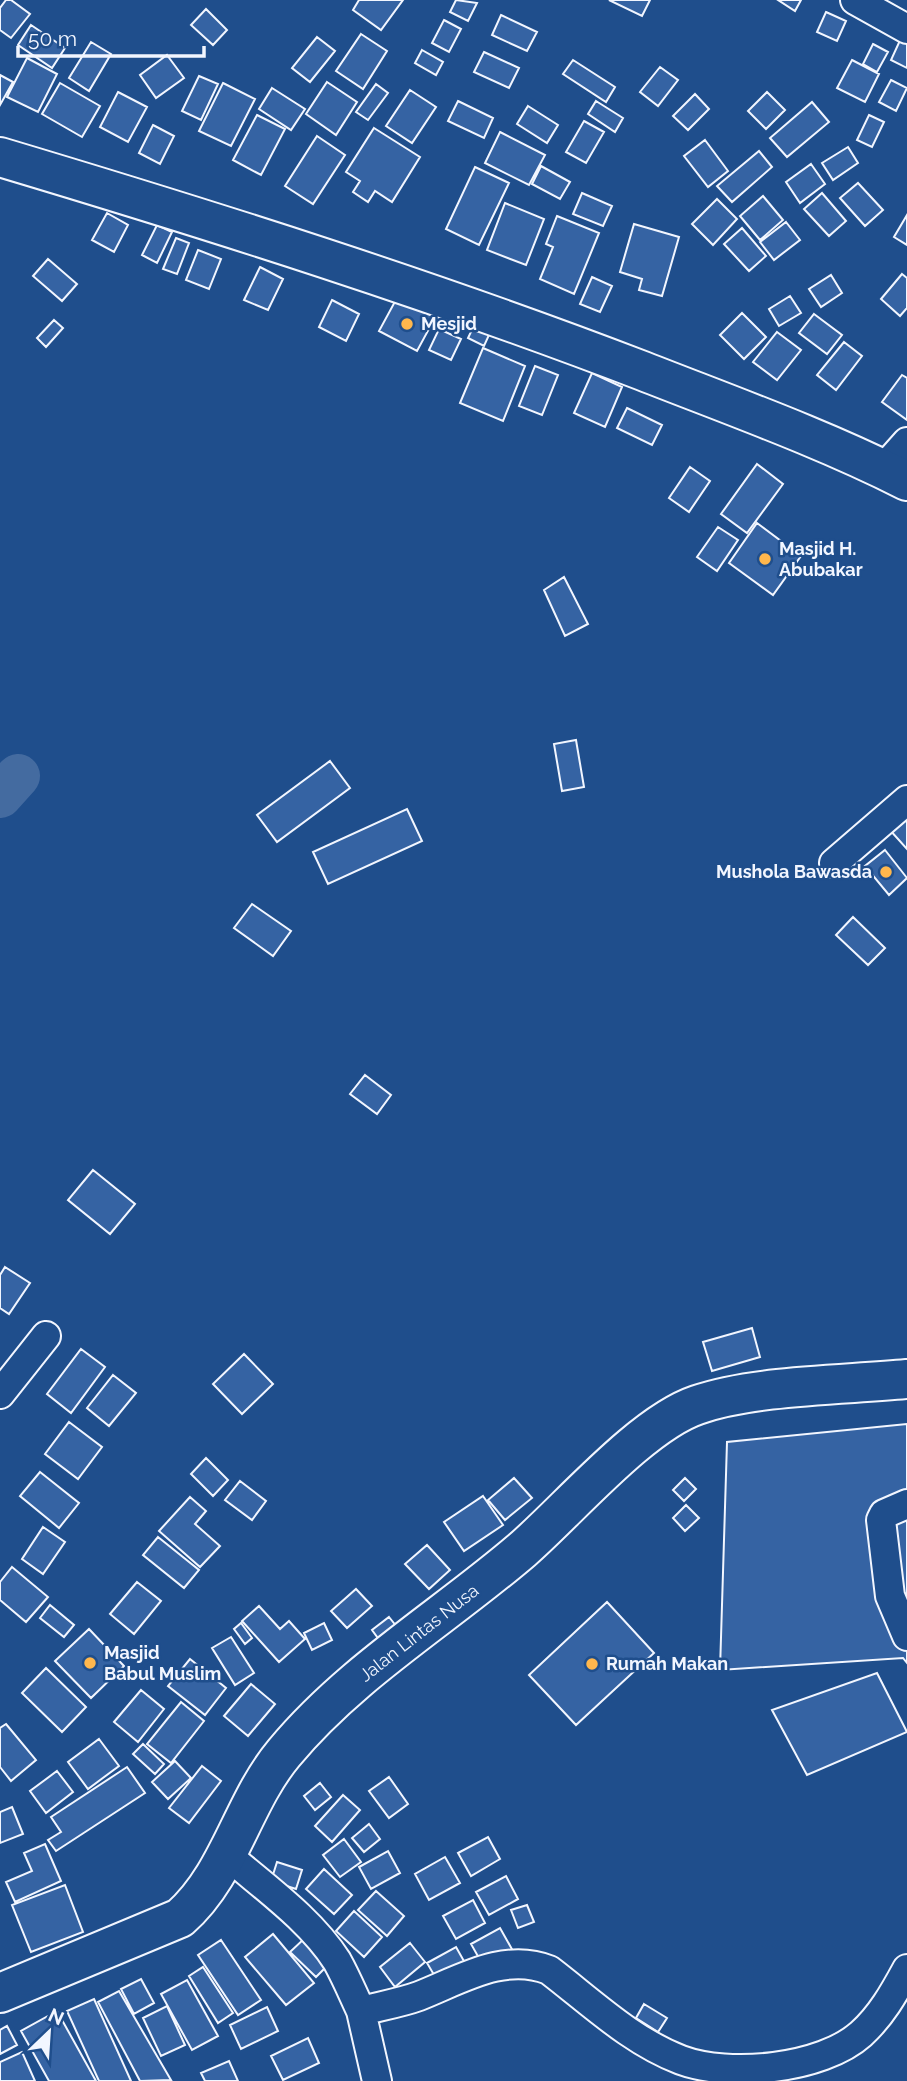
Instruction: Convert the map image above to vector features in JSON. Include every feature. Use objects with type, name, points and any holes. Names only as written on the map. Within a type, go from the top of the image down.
[{"type":"highway","points":[[0,157],[415,287],[794,430],[899,464]]},
{"type":"highway","name":"Jalan Lintas Nusa","points":[[0,1993],[180,1918],[193,1907],[226,1854],[254,1796],[284,1753],[343,1693],[523,1549],[656,1428],[695,1405],[748,1394],[907,1379]]},
{"type":"street","points":[[855,0],[907,29]]},
{"type":"street","points":[[834,863],[907,800]]},
{"type":"street","points":[[0,1394],[46,1336]]},
{"type":"street","points":[[907,1504],[884,1514],[881,1520],[890,1595],[907,1636]]},
{"type":"street","points":[[226,1854],[296,1915],[336,1960],[361,2011],[377,2081]]},
{"type":"street","points":[[361,2011],[416,1997],[496,1966],[534,1964],[549,1970],[622,2028],[683,2061],[749,2068],[802,2064],[859,2036],[885,2008],[907,1969]]},
{"type":"building","points":[[6,0],[11,0],[30,14],[11,38],[0,30],[0,8]]},
{"type":"building","points":[[359,0],[403,0],[381,30],[353,10]]},
{"type":"building","points":[[456,0],[477,3],[468,21],[450,12]]},
{"type":"building","points":[[609,0],[650,0],[642,16]]},
{"type":"building","points":[[778,0],[801,0],[795,11]]},
{"type":"building","points":[[206,9],[227,30],[213,45],[191,25]]},
{"type":"building","points":[[826,12],[846,21],[837,41],[817,32]]},
{"type":"building","points":[[501,15],[537,32],[527,51],[492,35]]},
{"type":"building","points":[[444,20],[461,29],[449,52],[432,43]]},
{"type":"building","points":[[31,25],[65,48],[52,68],[18,45]]},
{"type":"building","points":[[361,34],[387,51],[363,89],[336,71]]},
{"type":"building","points":[[902,36],[907,38],[907,68],[891,60]]},
{"type":"building","points":[[317,37],[335,51],[310,82],[292,68]]},
{"type":"building","points":[[91,42],[111,54],[89,91],[69,78]]},
{"type":"building","points":[[873,44],[888,52],[877,72],[863,64]]},
{"type":"building","points":[[422,50],[443,62],[436,75],[415,63]]},
{"type":"building","points":[[484,52],[519,68],[509,88],[474,72]]},
{"type":"building","points":[[167,55],[184,78],[156,98],[140,75]]},
{"type":"building","points":[[27,58],[57,74],[38,112],[7,97]]},
{"type":"building","points":[[573,60],[615,87],[606,102],[563,74]]},
{"type":"building","points":[[852,60],[879,74],[865,102],[837,88]]},
{"type":"building","points":[[660,67],[678,80],[658,106],[640,92]]},
{"type":"building","points":[[0,75],[13,82],[0,105]]},
{"type":"building","points":[[199,76],[218,84],[201,120],[182,111]]},
{"type":"building","points":[[891,80],[907,88],[896,111],[879,102]]},
{"type":"building","points":[[327,82],[357,102],[336,135],[306,114]]},
{"type":"building","points":[[60,83],[100,106],[82,137],[42,114]]},
{"type":"building","points":[[223,83],[255,99],[231,146],[199,131]]},
{"type":"building","points":[[376,84],[388,93],[368,120],[356,112]]},
{"type":"building","points":[[272,88],[305,109],[291,130],[259,109]]},
{"type":"building","points":[[410,90],[436,107],[412,143],[386,126]]},
{"type":"building","points":[[118,92],[147,107],[128,142],[100,127]]},
{"type":"building","points":[[767,92],[785,110],[766,129],[748,111]]},
{"type":"building","points":[[695,94],[709,109],[688,130],[673,116]]},
{"type":"building","points":[[458,101],[493,118],[484,138],[448,121]]},
{"type":"building","points":[[596,101],[623,118],[615,132],[588,114]]},
{"type":"building","points":[[812,102],[829,122],[787,157],[770,138]]},
{"type":"building","points":[[528,106],[558,125],[547,143],[517,124]]},
{"type":"building","points":[[257,115],[285,129],[261,175],[233,160]]},
{"type":"building","points":[[869,115],[884,122],[872,147],[857,140]]},
{"type":"building","points":[[584,121],[604,132],[586,163],[566,152]]},
{"type":"building","points":[[153,125],[174,136],[160,164],[139,153]]},
{"type":"building","points":[[374,128],[420,157],[392,202],[375,191],[368,202],[353,192],[360,181],[346,172]]},
{"type":"building","points":[[500,132],[545,155],[529,185],[485,163]]},
{"type":"building","points":[[317,136],[345,155],[313,204],[285,186]]},
{"type":"building","points":[[705,140],[728,171],[708,187],[684,156]]},
{"type":"building","points":[[848,147],[858,163],[833,180],[822,163]]},
{"type":"building","points":[[759,151],[772,167],[732,202],[717,186]]},
{"type":"building","points":[[811,164],[825,184],[800,203],[786,182]]},
{"type":"building","points":[[541,166],[570,182],[560,199],[532,184]]},
{"type":"building","points":[[475,167],[509,183],[479,245],[446,229]]},
{"type":"building","points":[[858,183],[883,210],[865,226],[840,198]]},
{"type":"building","points":[[582,193],[612,206],[603,226],[573,214]]},
{"type":"building","points":[[822,193],[846,221],[829,236],[804,209]]},
{"type":"building","points":[[763,196],[783,220],[760,240],[740,216]]},
{"type":"building","points":[[717,199],[737,219],[713,245],[692,224]]},
{"type":"building","points":[[505,203],[544,219],[526,265],[487,250]]},
{"type":"building","points":[[107,213],[128,225],[114,252],[92,240]]},
{"type":"building","points":[[907,215],[907,245],[894,237]]},
{"type":"building","points":[[557,216],[599,233],[574,294],[540,279],[553,247],[546,244]]},
{"type":"building","points":[[786,222],[800,240],[774,260],[760,242]]},
{"type":"building","points":[[634,224],[679,237],[662,296],[639,290],[642,279],[620,272]]},
{"type":"building","points":[[157,225],[172,232],[157,263],[142,255]]},
{"type":"building","points":[[742,228],[766,256],[749,271],[724,244]]},
{"type":"building","points":[[176,238],[189,243],[177,274],[163,269]]},
{"type":"building","points":[[198,250],[221,259],[209,289],[186,280]]},
{"type":"building","points":[[48,259],[77,284],[62,301],[33,276]]},
{"type":"building","points":[[260,267],[283,279],[268,310],[244,300]]},
{"type":"building","points":[[902,274],[907,278],[907,308],[900,316],[881,299]]},
{"type":"building","points":[[831,275],[842,293],[821,307],[809,289]]},
{"type":"building","points":[[592,277],[612,286],[600,312],[580,304]]},
{"type":"building","name":"Mesjid","points":[[398,296],[436,316],[417,351],[379,331]]},
{"type":"building","points":[[790,296],[801,313],[779,326],[769,309]]},
{"type":"building","points":[[332,300],[359,314],[346,341],[319,327]]},
{"type":"building","points":[[742,313],[766,337],[744,359],[720,335]]},
{"type":"building","points":[[814,314],[842,335],[827,354],[799,333]]},
{"type":"building","points":[[478,317],[494,324],[484,346],[468,338]]},
{"type":"building","points":[[54,320],[63,328],[46,347],[37,338]]},
{"type":"building","points":[[439,329],[461,339],[451,360],[429,350]]},
{"type":"building","points":[[777,332],[801,350],[777,380],[753,362]]},
{"type":"building","points":[[844,342],[862,356],[836,390],[817,375]]},
{"type":"building","points":[[483,348],[525,366],[503,421],[460,403]]},
{"type":"building","points":[[535,366],[558,375],[542,415],[519,406]]},
{"type":"building","points":[[592,373],[622,387],[605,427],[574,413]]},
{"type":"building","points":[[902,375],[907,378],[907,420],[882,402]]},
{"type":"building","points":[[627,408],[662,425],[652,445],[617,428]]},
{"type":"building","points":[[757,464],[783,484],[747,533],[721,514]]},
{"type":"building","points":[[690,467],[710,481],[689,512],[669,498]]},
{"type":"building","name":"Masjid H. Abubakar","points":[[757,523],[801,556],[773,595],[729,563]]},
{"type":"building","points":[[718,527],[738,540],[717,571],[697,557]]},
{"type":"building","points":[[564,577],[588,624],[565,636],[544,590]]},
{"type":"building","points":[[576,740],[584,787],[562,791],[554,744]]},
{"type":"building","points":[[330,761],[350,788],[277,842],[257,815]]},
{"type":"building","points":[[407,809],[422,841],[328,884],[313,852]]},
{"type":"building","points":[[907,813],[907,849],[889,829]]},
{"type":"building","name":"Mushola Bawasda","points":[[885,850],[907,878],[889,895],[865,866]]},
{"type":"building","points":[[252,904],[291,931],[273,956],[234,928]]},
{"type":"building","points":[[853,917],[885,948],[868,965],[836,935]]},
{"type":"building","points":[[365,1075],[391,1095],[377,1114],[350,1094]]},
{"type":"building","points":[[93,1170],[135,1204],[110,1234],[68,1200]]},
{"type":"building","points":[[5,1267],[30,1283],[9,1314],[0,1308],[0,1275]]},
{"type":"building","points":[[752,1328],[760,1357],[712,1371],[703,1342]]},
{"type":"building","points":[[81,1349],[105,1367],[71,1413],[47,1394]]},
{"type":"building","points":[[244,1354],[273,1384],[242,1414],[213,1384]]},
{"type":"building","points":[[113,1375],[136,1393],[109,1426],[87,1408]]},
{"type":"building","points":[[69,1422],[102,1447],[78,1479],[45,1454]]},
{"type":"building","points":[[907,1424],[907,1663],[903,1658],[720,1670],[727,1442]]},
{"type":"building","points":[[206,1458],[228,1480],[213,1496],[191,1474]]},
{"type":"building","points":[[40,1472],[79,1503],[59,1528],[20,1496]]},
{"type":"building","points":[[514,1478],[532,1498],[505,1520],[488,1500]]},
{"type":"building","points":[[685,1478],[696,1489],[684,1501],[673,1490]]},
{"type":"building","points":[[240,1481],[266,1501],[252,1520],[225,1500]]},
{"type":"building","points":[[483,1496],[503,1525],[464,1551],[444,1522]]},
{"type":"building","points":[[190,1497],[206,1511],[195,1524],[220,1546],[200,1567],[159,1531]]},
{"type":"building","points":[[686,1505],[699,1518],[685,1531],[673,1518]]},
{"type":"building","points":[[43,1527],[65,1542],[43,1574],[22,1559]]},
{"type":"building","points":[[158,1537],[199,1570],[184,1588],[143,1555]]},
{"type":"building","points":[[427,1545],[450,1570],[429,1589],[405,1564]]},
{"type":"building","points":[[12,1567],[48,1597],[26,1622],[0,1600],[0,1582]]},
{"type":"building","points":[[137,1582],[161,1601],[134,1634],[110,1614]]},
{"type":"building","points":[[356,1589],[372,1606],[347,1628],[331,1611]]},
{"type":"building","name":"Rumah Makan","points":[[607,1602],[654,1653],[576,1725],[529,1675]]},
{"type":"building","points":[[50,1605],[74,1625],[64,1637],[40,1618]]},
{"type":"building","points":[[259,1606],[280,1629],[289,1621],[305,1639],[279,1662],[242,1621]]},
{"type":"building","points":[[389,1617],[401,1632],[383,1645],[372,1630]]},
{"type":"building","points":[[241,1623],[252,1638],[245,1644],[234,1629]]},
{"type":"building","points":[[324,1623],[332,1640],[312,1650],[304,1633]]},
{"type":"building","name":"Masjid Babul Muslim","points":[[89,1629],[124,1666],[91,1698],[55,1661]]},
{"type":"building","points":[[231,1637],[254,1673],[235,1685],[212,1648]]},
{"type":"building","points":[[190,1659],[226,1688],[205,1715],[168,1686]]},
{"type":"building","points":[[46,1668],[86,1707],[62,1732],[22,1693]]},
{"type":"building","points":[[877,1673],[907,1732],[807,1775],[772,1710]]},
{"type":"building","points":[[251,1684],[275,1704],[248,1736],[224,1716]]},
{"type":"building","points":[[141,1690],[164,1709],[138,1742],[114,1722]]},
{"type":"building","points":[[181,1702],[204,1721],[171,1763],[147,1744]]},
{"type":"building","points":[[6,1724],[36,1760],[11,1781],[0,1767],[0,1728]]},
{"type":"building","points":[[99,1739],[119,1766],[88,1789],[68,1762]]},
{"type":"building","points":[[143,1744],[164,1764],[155,1774],[133,1754]]},
{"type":"building","points":[[175,1761],[191,1778],[168,1799],[152,1782]]},
{"type":"building","points":[[202,1766],[221,1781],[189,1823],[169,1808]]},
{"type":"building","points":[[127,1767],[145,1793],[56,1851],[48,1840],[61,1832],[51,1817]]},
{"type":"building","points":[[57,1771],[73,1792],[46,1813],[30,1791]]},
{"type":"building","points":[[389,1777],[408,1804],[389,1818],[369,1791]]},
{"type":"building","points":[[320,1783],[331,1797],[315,1810],[304,1796]]},
{"type":"building","points":[[343,1795],[360,1810],[332,1842],[315,1826]]},
{"type":"building","points":[[12,1807],[23,1834],[0,1843],[0,1812]]},
{"type":"building","points":[[369,1824],[380,1839],[364,1852],[352,1838]]},
{"type":"building","points":[[488,1837],[500,1859],[471,1876],[458,1853]]},
{"type":"building","points":[[344,1839],[361,1862],[340,1877],[323,1855]]},
{"type":"building","points":[[45,1844],[61,1881],[15,1902],[6,1882],[32,1871],[24,1853]]},
{"type":"building","points":[[388,1851],[400,1873],[371,1889],[359,1867]]},
{"type":"building","points":[[445,1857],[460,1883],[429,1900],[415,1874]]},
{"type":"building","points":[[277,1862],[302,1870],[296,1889],[271,1881]]},
{"type":"building","points":[[324,1869],[352,1895],[334,1914],[306,1889]]},
{"type":"building","points":[[506,1876],[518,1899],[489,1915],[476,1892]]},
{"type":"building","points":[[65,1885],[83,1932],[31,1952],[12,1905]]},
{"type":"building","points":[[376,1891],[404,1916],[387,1936],[358,1910]]},
{"type":"building","points":[[473,1900],[485,1923],[456,1939],[443,1916]]},
{"type":"building","points":[[527,1905],[534,1922],[518,1928],[511,1910]]},
{"type":"building","points":[[354,1911],[382,1937],[364,1957],[336,1931]]},
{"type":"building","points":[[500,1928],[513,1951],[484,1967],[471,1944]]},
{"type":"building","points":[[273,1934],[314,1983],[286,2005],[245,1957]]},
{"type":"building","points":[[307,1936],[333,1960],[316,1977],[290,1952]]},
{"type":"building","points":[[221,1940],[261,2000],[238,2015],[198,1955]]},
{"type":"building","points":[[410,1943],[425,1962],[395,1987],[380,1967]]},
{"type":"building","points":[[456,1947],[469,1970],[440,1985],[427,1963]]},
{"type":"building","points":[[203,1967],[233,2013],[218,2023],[189,1976]]},
{"type":"building","points":[[141,1979],[154,2003],[134,2014],[121,1989]]},
{"type":"building","points":[[187,1980],[218,2036],[192,2050],[161,1994]]},
{"type":"building","points":[[119,1991],[171,2080],[140,2081],[98,2002]]},
{"type":"building","points":[[94,1999],[131,2081],[99,2081],[67,2011]]},
{"type":"building","points":[[644,2004],[667,2018],[658,2032],[636,2018]]},
{"type":"building","points":[[167,2006],[185,2045],[161,2056],[143,2018]]},
{"type":"building","points":[[267,2007],[278,2031],[241,2049],[230,2025]]},
{"type":"building","points":[[57,2011],[96,2081],[49,2081],[21,2031]]},
{"type":"building","points":[[7,2026],[17,2045],[0,2054],[0,2030]]},
{"type":"building","points":[[308,2038],[319,2063],[283,2080],[271,2056]]},
{"type":"building","points":[[22,2052],[35,2081],[0,2081],[0,2062]]},
{"type":"building","points":[[229,2061],[238,2081],[205,2081],[201,2073]]},
{"type":"waterway","points":[[0,796],[18,776]]},
{"type":"place","name":"Mesjid","points":[[407,324]]},
{"type":"place","name":"Masjid H. Abubakar","points":[[765,559]]},
{"type":"place","name":"Mushola Bawasda","points":[[886,872]]},
{"type":"place","name":"Masjid Babul Muslim","points":[[90,1663]]},
{"type":"place","name":"Rumah Makan","points":[[592,1664]]}]
